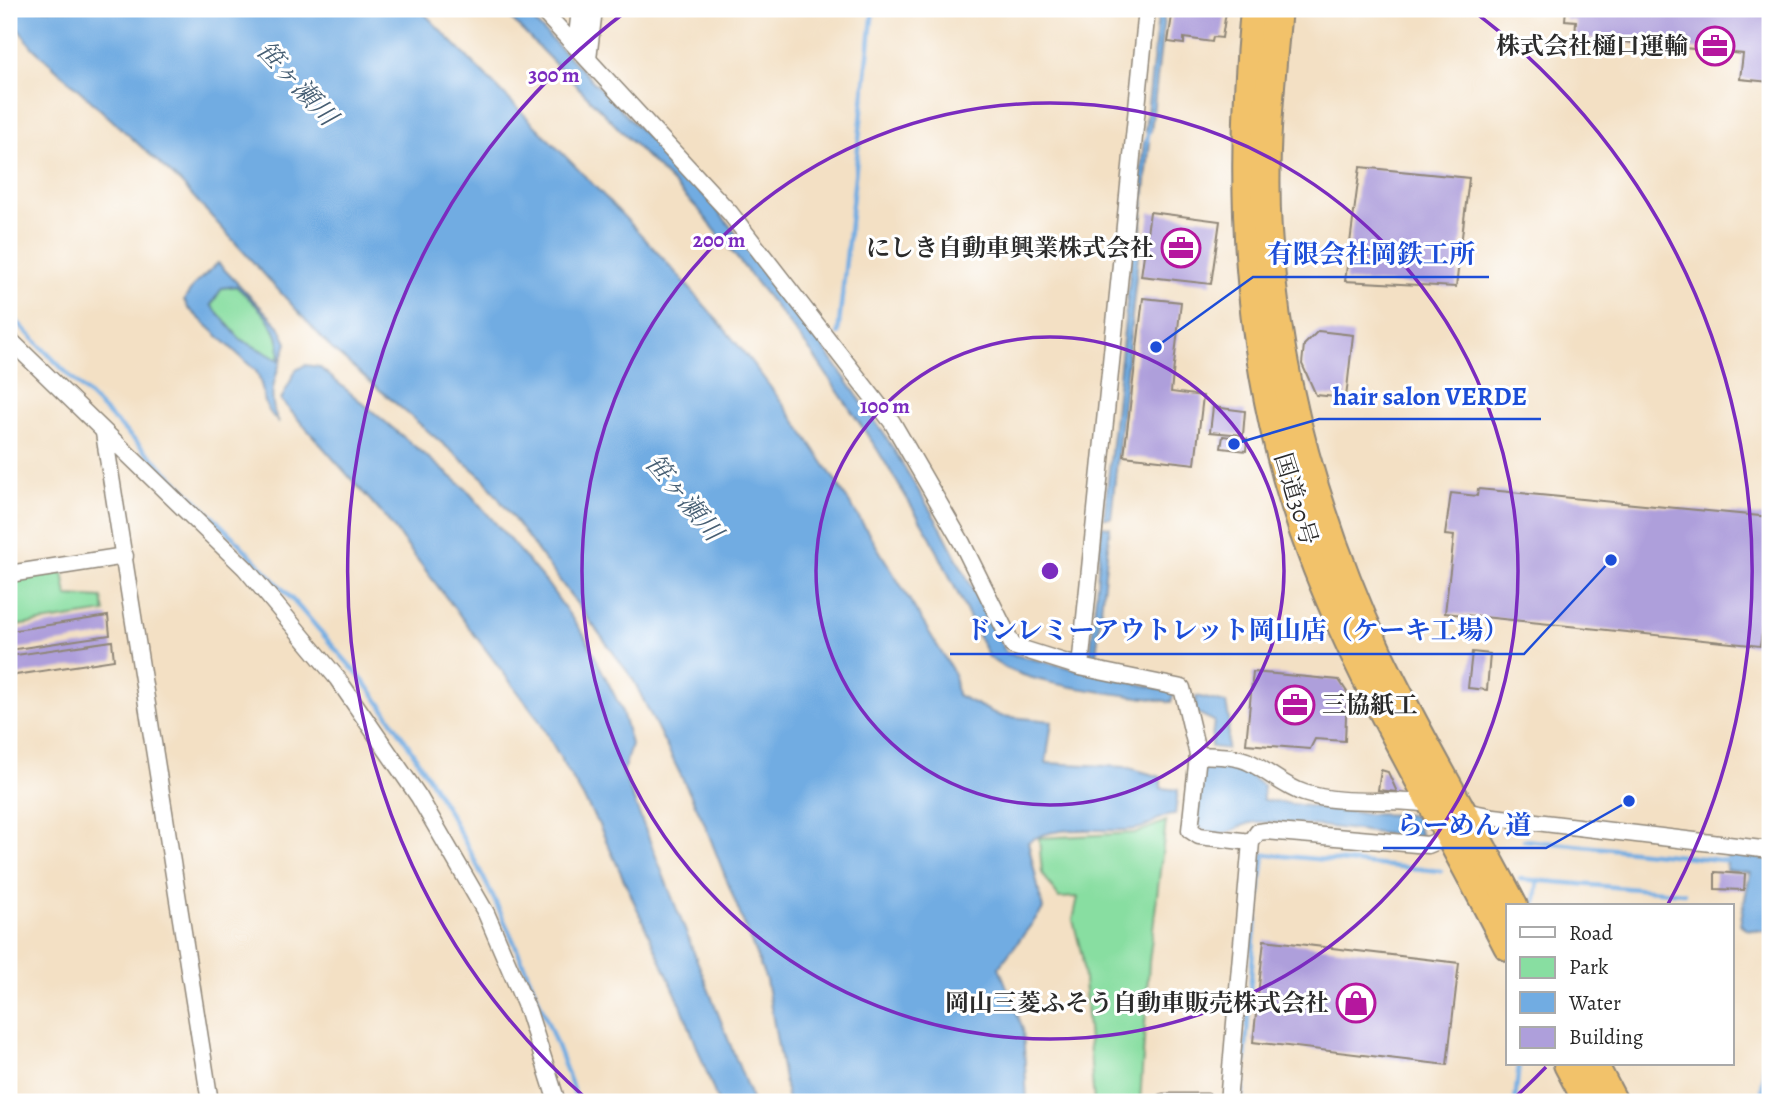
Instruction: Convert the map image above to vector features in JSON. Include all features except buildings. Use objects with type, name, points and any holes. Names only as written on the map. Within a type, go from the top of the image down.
[{"type":"highway","name":"国道30号","points":[[1255,9],[1247,108],[1246,227],[1252,299],[1265,386],[1294,498],[1317,565],[1361,667],[1433,805],[1460,824],[1512,904]]},
{"type":"highway","name":"国道30号","points":[[1278,9],[1268,112],[1266,229],[1286,385],[1314,493],[1353,596],[1460,824],[1506,941]]},
{"type":"highway","points":[[1569,1066],[1588,1102]]},
{"type":"highway","points":[[1594,1066],[1613,1102]]},
{"type":"street","points":[[541,9],[730,213],[892,422],[962,543],[1013,646],[1087,669],[1182,688],[1204,755],[1193,788],[1190,825],[1192,834],[1251,842]]},
{"type":"street","points":[[576,46],[580,9]]},
{"type":"street","points":[[588,59],[594,9]]},
{"type":"street","points":[[1087,669],[1147,9]]},
{"type":"street","points":[[9,339],[245,568],[337,678],[419,797],[486,913],[528,1010],[557,1102]]},
{"type":"street","points":[[104,433],[119,557],[210,1102]]},
{"type":"street","points":[[9,574],[119,557]]},
{"type":"street","points":[[1204,755],[1251,763],[1302,792],[1356,802],[1414,801],[1433,805]]},
{"type":"street","points":[[1228,1102],[1251,842],[1258,832],[1427,845],[1460,824],[1494,817],[1770,850]]},
{"type":"street","points":[[1163,1102],[1208,1102]]},
{"type":"green space","points":[[236,286],[268,318],[277,338],[279,360],[276,361],[240,339],[211,305],[222,288]]},
{"type":"green space","points":[[63,572],[67,596],[102,598],[105,612],[9,627],[9,580]]},
{"type":"green space","points":[[1166,821],[1149,962],[1140,1102],[1094,1102],[1082,956],[1073,920],[1078,897],[1059,898],[1042,873],[1039,838],[1137,833]]},
{"type":"water","name":"笹ヶ瀬川","points":[[9,9],[420,9],[630,223],[749,359],[831,473],[881,553],[954,673],[957,695],[1000,716],[1052,721],[1046,763],[1126,767],[1161,777],[1161,788],[1178,790],[1175,815],[1164,817],[1142,828],[1066,830],[1040,836],[1028,842],[1043,909],[999,967],[1023,1029],[1027,1102],[788,1102],[766,980],[703,820],[633,679],[484,479],[332,349],[181,183],[33,48],[9,17]]},
{"type":"water","points":[[501,9],[522,9],[709,200],[803,318],[886,437],[941,528],[1006,653],[1174,692],[1171,702],[1048,682],[1003,667],[988,656],[931,538],[877,449],[812,353],[699,210]]},
{"type":"water","points":[[1159,9],[1165,9],[1151,131],[1145,131]]},
{"type":"water","points":[[1144,142],[1150,142],[1111,518],[1104,518]]},
{"type":"water","points":[[218,263],[279,326],[287,343],[273,393],[279,423],[265,403],[256,371],[188,308],[184,300],[195,284]],"holes":[[[236,286],[274,328],[280,349],[279,360],[240,339],[211,305],[222,288]]]},
{"type":"water","points":[[305,365],[319,367],[466,489],[546,582],[584,635],[621,708],[631,744],[623,773],[753,1102],[718,1102],[681,1005],[599,825],[537,717],[385,517],[281,400],[296,370]]},
{"type":"water","points":[[1102,526],[1110,527],[1095,664],[1090,663]]},
{"type":"water","points":[[1196,696],[1226,703],[1229,719],[1227,749],[1211,747],[1214,721],[1195,712]]},
{"type":"water","points":[[1212,762],[1227,762],[1227,767],[1242,770],[1263,786],[1263,800],[1366,814],[1415,815],[1421,838],[1259,822],[1225,833],[1209,832],[1198,827],[1197,778]]},
{"type":"water","points":[[1728,853],[1759,858],[1764,854],[1770,860],[1770,932],[1746,929],[1740,924],[1750,873],[1726,870]]},
{"type":"waterway","points":[[838,334],[873,9]]},
{"type":"waterway","points":[[1146,147],[1149,128]]},
{"type":"waterway","points":[[9,313],[86,393],[245,549],[375,696],[438,793],[491,892],[537,995],[578,1102]]},
{"type":"waterway","points":[[1524,840],[1731,861]]},
{"type":"waterway","points":[[1242,1102],[1254,938],[1264,854],[1441,871]]},
{"type":"waterway","points":[[1520,879],[1684,893]]},
{"type":"waterway","points":[[1535,904],[1538,880]]},
{"type":"waterway","points":[[1515,1102],[1519,1066]]},
{"type":"waterway","points":[[1767,1102],[1770,1066]]},
{"type":"place","name":"株式会社樋口運輸","points":[[1715,46]]},
{"type":"place","name":"にしき自動車興業株式会社","points":[[1181,248]]},
{"type":"place","name":"有限会社岡鉄工所","points":[[1156,347]]},
{"type":"place","name":"hair salon VERDE","points":[[1234,444]]},
{"type":"place","name":"ドンレミーアウトレット岡山店（ケーキ工場）","points":[[1611,560]]},
{"type":"place","name":"三協紙工","points":[[1295,705]]},
{"type":"place","name":"らーめん 道","points":[[1629,801]]},
{"type":"place","name":"岡山三菱ふそう自動車販売株式会社","points":[[1356,1003]]}]
